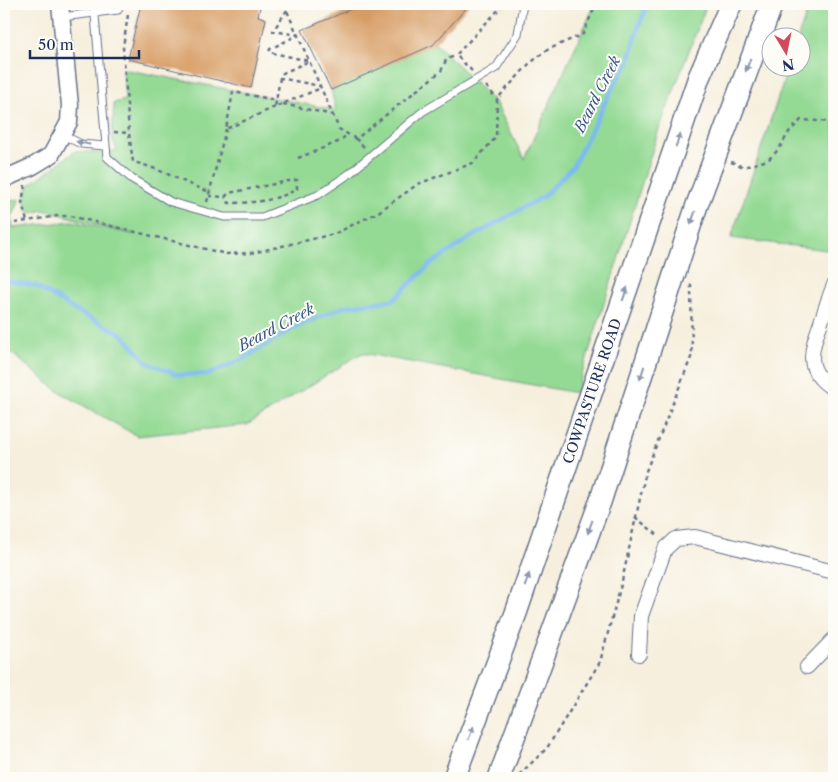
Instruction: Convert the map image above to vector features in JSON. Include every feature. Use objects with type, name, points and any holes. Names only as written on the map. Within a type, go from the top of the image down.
[{"type":"main road","name":"COWPASTURE ROAD","points":[[454,778],[516,613],[699,77],[731,4]]},
{"type":"main road","points":[[499,778],[600,502],[697,205],[772,4]]},
{"type":"street","points":[[4,179],[51,155],[69,122],[70,105],[61,11]]},
{"type":"street","points":[[834,285],[814,341],[811,360],[818,376],[834,388]]},
{"type":"street","points":[[639,654],[641,616],[662,557],[670,544],[684,537],[695,537],[834,572]]},
{"type":"street","points":[[807,667],[834,638]]},
{"type":"lane","points":[[94,4],[107,157],[132,178],[171,202],[224,217],[262,217],[318,195],[349,174],[422,112],[496,68],[518,34],[523,4]]},
{"type":"lane","points":[[61,11],[96,12],[118,10],[120,4]]},
{"type":"lane","points":[[62,134],[81,144],[105,146]]},
{"type":"path","points":[[284,4],[338,129],[356,139],[371,154]]},
{"type":"path","points":[[356,139],[441,71],[446,60],[456,55],[504,4]]},
{"type":"path","points":[[287,10],[273,31],[298,35]]},
{"type":"path","points":[[129,11],[123,47],[133,162],[154,166],[185,183],[210,192]]},
{"type":"path","points":[[298,35],[270,49],[269,52],[309,61]]},
{"type":"path","points":[[456,55],[480,78],[497,99]]},
{"type":"path","points":[[275,107],[281,74],[309,61]]},
{"type":"path","points":[[280,78],[320,87]]},
{"type":"path","points":[[226,128],[320,87]]},
{"type":"path","points":[[205,211],[233,92],[276,100]]},
{"type":"path","points":[[282,104],[333,115]]},
{"type":"path","points":[[731,162],[744,167],[768,160],[779,149],[789,132],[801,120],[834,122]]},
{"type":"path","points":[[104,132],[130,133]]},
{"type":"path","points":[[298,158],[338,142],[347,135]]},
{"type":"path","points":[[727,171],[734,153]]},
{"type":"path","points":[[208,196],[225,197],[229,193],[288,180],[298,180],[297,189],[291,193],[257,202],[229,203],[225,197]]},
{"type":"path","points":[[517,778],[547,748],[600,662],[622,581],[646,471],[692,355],[691,282]]},
{"type":"path","points":[[635,517],[670,544]]},
{"type":"green space","points":[[595,4],[707,4],[659,129],[576,393],[362,353],[247,425],[137,436],[58,391],[4,347],[4,201],[20,199],[12,218],[13,228],[72,221],[133,234],[44,210],[32,213],[27,211],[24,200],[28,186],[75,151],[102,153],[117,150],[112,138],[114,103],[125,100],[123,69],[336,110],[331,90],[435,42],[495,102],[524,159]]},
{"type":"green space","points":[[810,4],[834,4],[834,251],[731,238],[785,78],[810,78],[810,28],[801,28]]},
{"type":"building","points":[[141,4],[261,4],[258,16],[266,19],[251,88],[128,59]]},
{"type":"building","points":[[363,4],[470,4],[433,45],[331,90],[302,30]]},
{"type":"waterway","name":"Beard Creek","points":[[4,280],[36,286],[80,313],[122,334],[148,363],[179,375],[209,374],[243,359],[292,329],[343,307],[393,300],[431,264],[470,238],[544,196],[573,166],[615,83],[628,65],[639,25],[648,4]]},
{"type":"waterway","name":"Beard Creek","points":[[834,4],[831,32],[834,41]]}]
